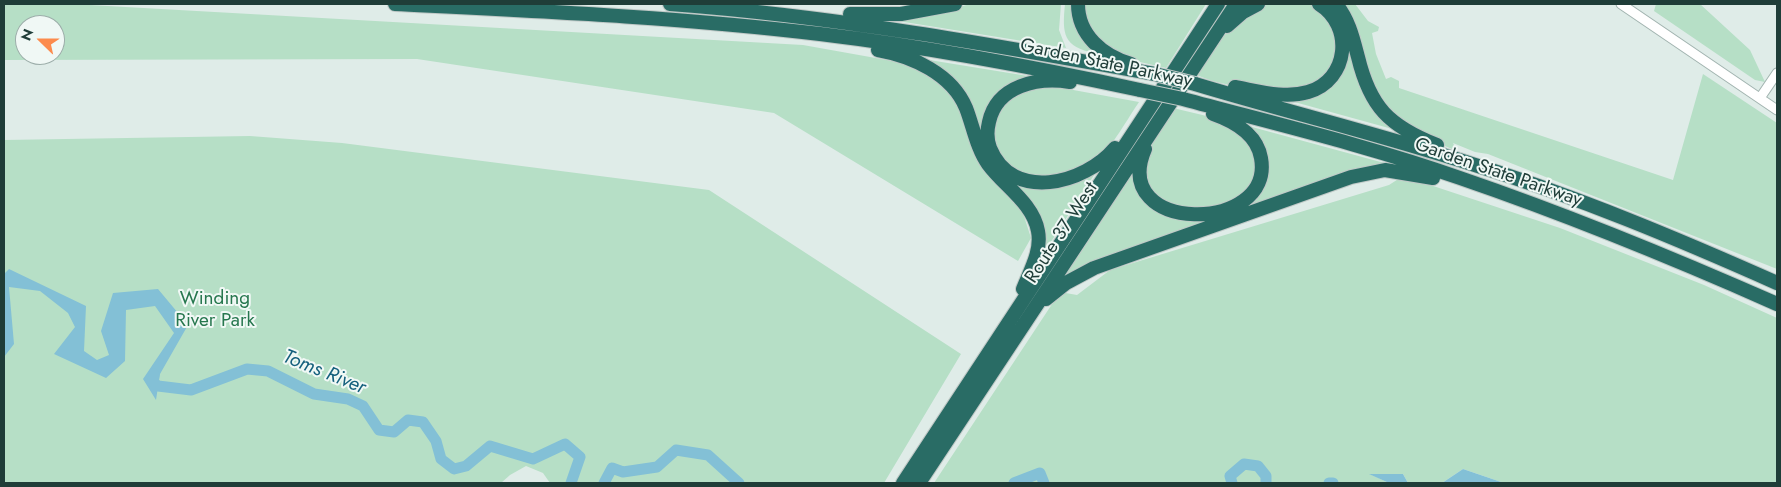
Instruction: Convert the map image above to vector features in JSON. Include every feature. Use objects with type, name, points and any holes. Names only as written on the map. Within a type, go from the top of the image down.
[{"type":"highway","name":"Garden State Parkway","points":[[395,4],[714,24],[821,34],[1050,70],[1183,99],[1366,148],[1459,177],[1626,240],[1777,304]]},
{"type":"highway","name":"Garden State Parkway","points":[[670,4],[881,26],[1002,45],[1155,74],[1195,84],[1354,128],[1514,177],[1618,216],[1777,283]]},
{"type":"highway","points":[[726,4],[874,15],[913,12],[955,4]]},
{"type":"highway","points":[[1078,4],[1082,27],[1092,42],[1113,57],[1155,74]]},
{"type":"highway","points":[[1200,32],[1208,4]]},
{"type":"highway","name":"Route 37 West","points":[[903,483],[1218,4]]},
{"type":"highway","name":"Route 37 West","points":[[919,483],[1236,4]]},
{"type":"highway","points":[[1209,44],[1238,16],[1258,4]]},
{"type":"highway","points":[[1195,84],[1293,94],[1310,91],[1324,84],[1338,68],[1343,42],[1336,19],[1319,4]]},
{"type":"highway","points":[[1336,4],[1350,27],[1367,90],[1386,115],[1429,142],[1514,177]]},
{"type":"highway","points":[[714,24],[887,52],[927,67],[949,82],[964,104],[986,161],[1027,207],[1037,226],[1038,240],[1035,258],[1010,319]]},
{"type":"highway","points":[[1132,133],[1088,171],[1070,179],[1050,182],[1026,179],[1007,170],[993,153],[988,134],[990,118],[997,104],[1010,91],[1029,83],[1058,80],[1099,88],[1140,90]]},
{"type":"highway","points":[[1158,120],[1140,163],[1142,184],[1155,202],[1170,210],[1201,215],[1230,209],[1245,199],[1261,175],[1262,160],[1257,146],[1249,135],[1233,123],[1183,99]]},
{"type":"highway","points":[[1024,327],[1051,295],[1094,268],[1363,173],[1385,170],[1405,172],[1505,195]]},
{"type":"street","points":[[1621,4],[1777,110]]},
{"type":"street","points":[[1760,98],[1777,73]]},
{"type":"green space","points":[[4,4],[72,4],[803,45],[898,62],[932,76],[957,102],[978,162],[1023,213],[1031,238],[1018,261],[774,113],[417,59],[65,60],[65,15],[15,15],[15,60],[4,60]]},
{"type":"green space","points":[[970,4],[1061,4],[1059,30],[1066,48],[892,20],[942,12]]},
{"type":"green space","points":[[1065,4],[1074,4],[1095,53],[1076,47],[1067,38],[1064,23]]},
{"type":"green space","points":[[1082,4],[1206,4],[1166,68],[1127,59],[1094,38]]},
{"type":"green space","points":[[1267,4],[1315,5],[1337,28],[1335,64],[1321,79],[1313,86],[1302,89],[1271,90],[1222,83],[1197,75],[1226,33],[1245,16]]},
{"type":"green space","points":[[1325,4],[1331,4],[1396,130],[1280,98],[1298,97],[1344,62]]},
{"type":"green space","points":[[1340,4],[1355,4],[1368,21],[1379,27],[1378,31],[1372,33],[1376,54],[1386,79],[1391,77],[1399,81],[1399,88],[1673,180],[1703,74],[1777,123],[1777,269],[1488,154],[1475,152],[1453,143],[1457,151],[1435,142],[1383,107]]},
{"type":"green space","points":[[1656,4],[1700,4],[1750,50],[1765,82],[1755,80],[1654,11]]},
{"type":"green space","points":[[923,59],[1034,77],[1014,85],[984,130],[1019,181],[1096,172],[1038,262],[1041,242],[999,171],[968,104]]},
{"type":"green space","points":[[1046,85],[1139,102],[1104,154],[1099,158],[1066,174],[1037,176],[1014,168],[999,153],[992,134],[997,114],[1014,97]]},
{"type":"green space","points":[[1173,108],[1215,118],[1250,141],[1257,167],[1250,187],[1225,206],[1179,209],[1148,189],[1144,156]]},
{"type":"green space","points":[[1252,127],[1399,167],[1063,278],[1136,163],[1138,182],[1194,219],[1261,185]]},
{"type":"green space","name":"Winding River Park","points":[[250,136],[342,143],[709,190],[961,354],[884,483],[550,483],[543,473],[526,466],[510,475],[501,483],[4,483],[4,140]]},
{"type":"green space","points":[[1403,176],[1560,228],[1704,285],[1777,318],[1777,483],[1504,483],[1463,469],[1442,483],[1408,483],[1403,474],[1370,474],[1389,483],[934,483],[1060,292],[1077,295],[1110,270],[1389,185]]},
{"type":"water","points":[[9,269],[86,306],[84,351],[97,360],[109,355],[101,331],[113,293],[158,289],[188,325],[160,374],[156,400],[143,379],[174,333],[155,306],[126,310],[125,361],[106,378],[54,354],[75,327],[68,313],[40,291],[9,287],[14,344],[4,357],[4,274]]},
{"type":"water","points":[[1463,469],[1504,483],[1442,483]]},
{"type":"water","points":[[1369,474],[1403,474],[1408,483],[1389,483]]},
{"type":"waterway","name":"Toms River","points":[[154,374],[153,382],[158,386],[191,390],[247,369],[268,371],[314,394],[348,399],[363,406],[379,430],[394,432],[408,420],[423,422],[436,441],[441,459],[454,469],[466,466],[490,446],[533,459],[565,444],[580,457],[571,483]]},
{"type":"waterway","name":"Toms River","points":[[604,483],[612,468],[623,472],[657,467],[676,450],[708,455],[739,483]]},
{"type":"waterway","name":"Toms River","points":[[1232,483],[1230,476],[1244,464],[1258,466],[1266,476],[1266,483]]},
{"type":"waterway","name":"Toms River","points":[[1014,483],[1040,473],[1044,483]]}]
